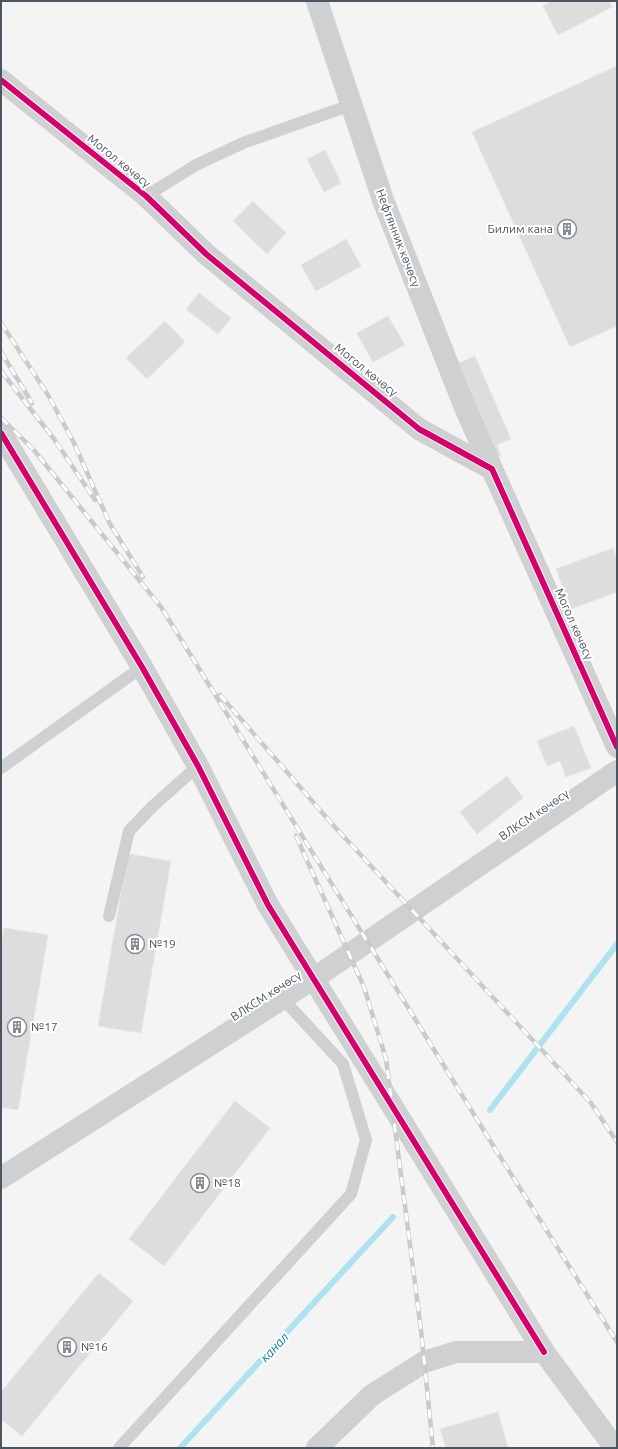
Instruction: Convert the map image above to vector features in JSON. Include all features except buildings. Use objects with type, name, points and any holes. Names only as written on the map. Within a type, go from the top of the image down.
[{"type":"street","name":"Нефтянник көчөсү","points":[[317,1],[383,200],[464,405],[492,469]]},
{"type":"street","name":"Могол көчөсү","points":[[1,80],[146,196],[206,254],[419,429],[492,469],[617,747]]},
{"type":"street","points":[[1,433],[142,667],[198,766],[268,905],[544,1352],[615,1448]]},
{"type":"street","name":"ВЛКСМ көчөсү","points":[[1,1178],[283,999],[617,771]]},
{"type":"street","points":[[317,1448],[372,1395],[424,1362],[456,1352],[544,1352]]},
{"type":"lane","points":[[146,196],[196,165],[243,143],[351,105]]},
{"type":"lane","points":[[1,768],[142,667]]},
{"type":"lane","points":[[109,916],[129,831],[153,806],[198,766]]},
{"type":"lane","points":[[119,1448],[351,1194],[366,1140],[343,1064],[283,999]]},
{"type":"waterway","points":[[490,1110],[617,944]]},
{"type":"waterway","name":"канал","points":[[180,1448],[393,1217]]},
{"type":"railway","points":[[1,323],[48,395],[73,441],[110,524],[143,577]]},
{"type":"railway","points":[[1,352],[32,403]]},
{"type":"railway","points":[[1,371],[54,439],[95,500]]},
{"type":"railway","points":[[1,418],[33,449],[161,607],[494,1147],[617,1342]]},
{"type":"railway","points":[[220,695],[333,825],[591,1103],[617,1142]]},
{"type":"railway","points":[[296,836],[364,987],[386,1059],[421,1330],[433,1448]]},
{"type":"cycle path","points":[[1,80],[146,196],[206,254],[419,429],[492,469],[617,747]]},
{"type":"cycle path","points":[[1,433],[142,667],[198,766],[268,905],[544,1352]]},
{"type":"place","name":"Билим кана","points":[[567,229]]},
{"type":"place","name":"№19","points":[[135,944]]},
{"type":"place","name":"№17","points":[[17,1027]]},
{"type":"place","name":"№18","points":[[200,1183]]},
{"type":"place","name":"№16","points":[[67,1347]]}]
